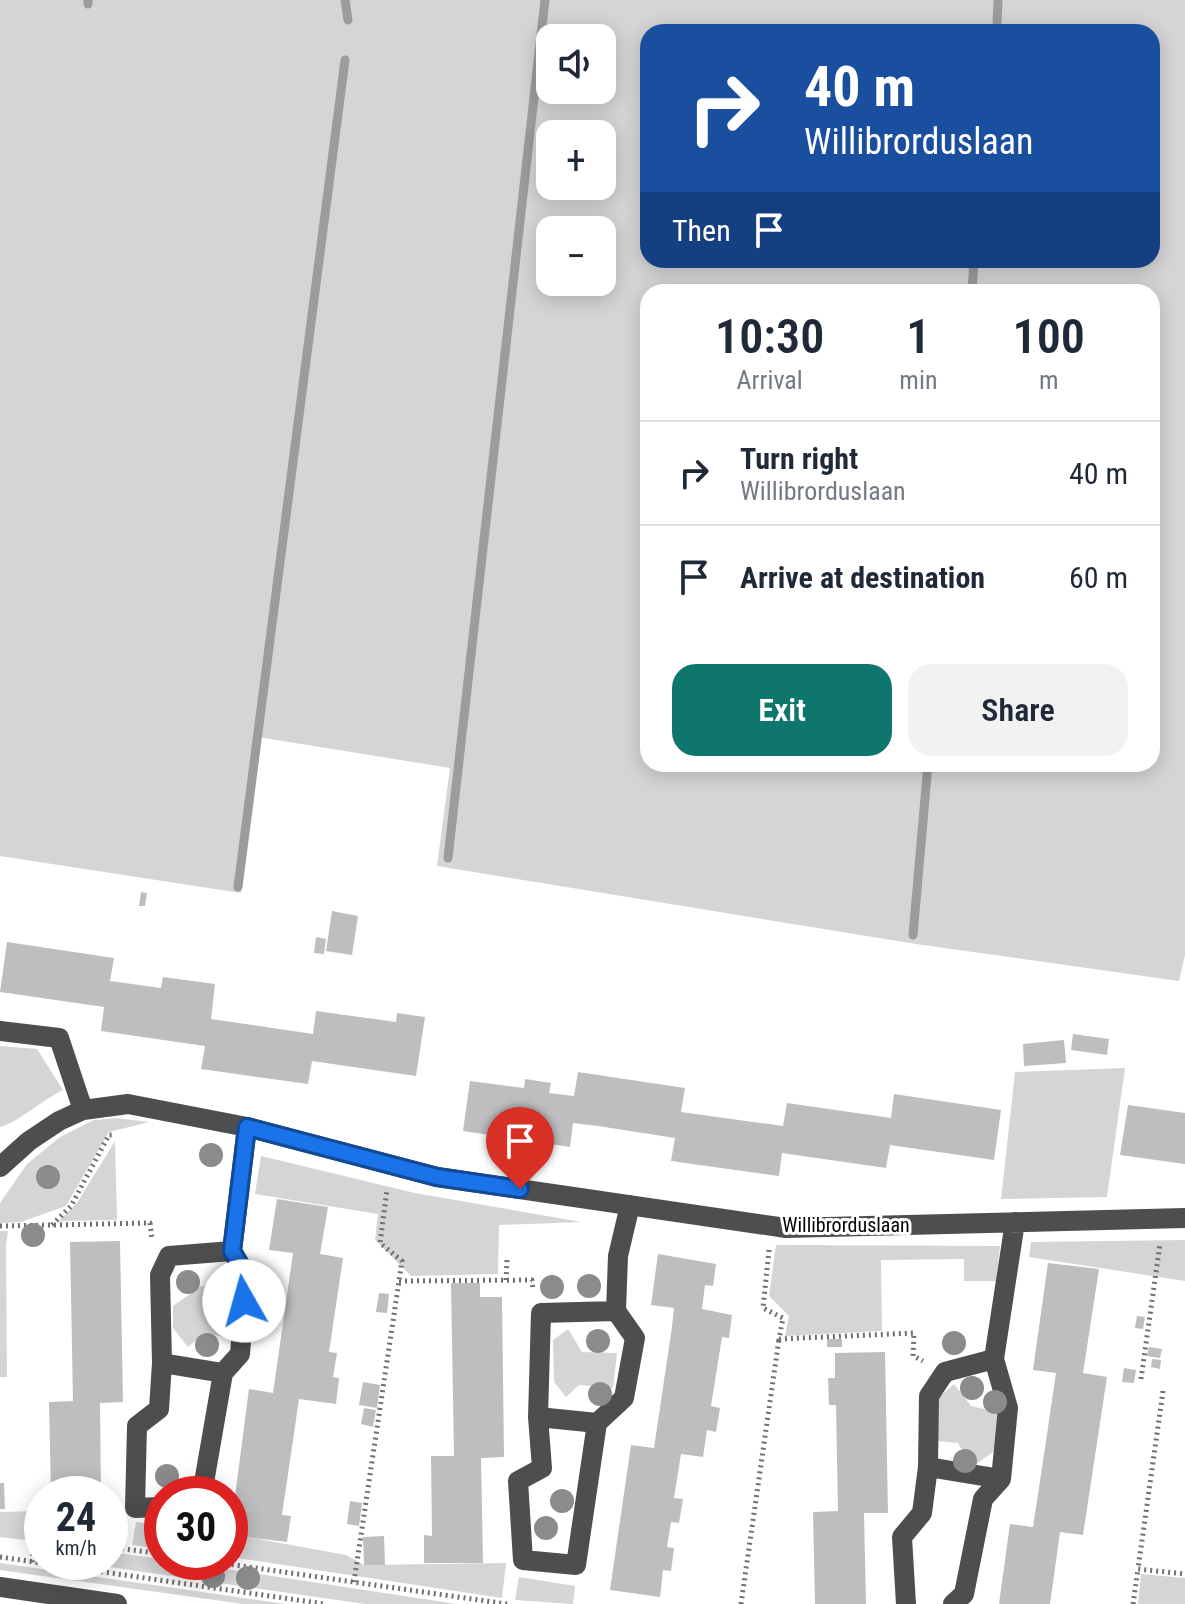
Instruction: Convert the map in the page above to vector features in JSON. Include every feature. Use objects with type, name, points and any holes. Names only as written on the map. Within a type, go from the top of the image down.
[{"type":"street","points":[[0,1031],[59,1038],[83,1110]]},
{"type":"street","name":"Willibrorduslaan","points":[[0,1167],[29,1141],[59,1121],[83,1110],[128,1104],[247,1127],[437,1177],[786,1228],[1185,1218]]},
{"type":"street","points":[[205,1476],[223,1373],[240,1354],[246,1275],[232,1251],[247,1127]]},
{"type":"street","points":[[616,1311],[541,1313],[538,1417],[542,1468],[518,1481],[523,1560],[576,1565],[597,1423],[624,1398],[635,1338],[616,1311],[618,1256],[630,1205]]},
{"type":"street","points":[[953,1604],[964,1594],[983,1499],[1001,1479],[1008,1408],[994,1359],[1015,1222]]},
{"type":"street","points":[[144,1508],[135,1508],[137,1426],[159,1409],[162,1363],[160,1275],[169,1256],[232,1251]]},
{"type":"street","points":[[906,1604],[902,1537],[922,1513],[928,1467],[929,1396],[945,1372],[994,1359]]},
{"type":"street","points":[[162,1363],[223,1373]]},
{"type":"street","points":[[538,1417],[597,1423]]},
{"type":"street","points":[[928,1467],[1001,1479]]},
{"type":"street","points":[[0,1587],[117,1604]]},
{"type":"path","points":[[52,1225],[71,1206],[109,1135],[123,1132]]},
{"type":"path","points":[[354,1582],[402,1261],[380,1243],[391,1165]]},
{"type":"path","points":[[1141,1379],[1163,1219]]},
{"type":"path","points":[[0,1226],[150,1223],[153,1244],[169,1256]]},
{"type":"path","points":[[741,1604],[783,1318],[763,1308],[772,1225]]},
{"type":"path","points":[[506,1280],[507,1260]]},
{"type":"path","points":[[399,1281],[532,1280],[533,1301],[541,1313]]},
{"type":"path","points":[[779,1339],[914,1333],[913,1356],[945,1372]]},
{"type":"path","points":[[1133,1604],[1163,1391]]},
{"type":"path","points":[[0,1557],[24,1561]]},
{"type":"path","points":[[248,1567],[507,1604]]},
{"type":"path","points":[[1138,1569],[1185,1574]]},
{"type":"path","points":[[128,1576],[325,1604]]},
{"type":"shaded area","points":[[0,0],[1185,0],[1185,955],[1179,981],[916,944],[437,866],[450,768],[258,737],[241,893],[0,856]]},
{"type":"shaded area","points":[[0,1046],[37,1049],[63,1090],[0,1127]]},
{"type":"shaded area","points":[[1125,1068],[1107,1197],[1001,1199],[1015,1072]]},
{"type":"shaded area","points":[[117,1118],[149,1122],[109,1132],[66,1206],[21,1222],[0,1223],[0,1203],[27,1164],[60,1137],[94,1120]]},
{"type":"shaded area","points":[[115,1141],[117,1220],[59,1221],[77,1203]]},
{"type":"shaded area","points":[[261,1156],[415,1193],[581,1222],[499,1225],[498,1274],[411,1276],[375,1240],[378,1214],[255,1194]]},
{"type":"shaded area","points":[[0,1231],[8,1231],[7,1377],[0,1377]]},
{"type":"shaded area","points":[[1185,1240],[1185,1281],[1029,1257],[1031,1242]]},
{"type":"shaded area","points":[[776,1245],[1000,1246],[996,1281],[964,1281],[964,1259],[881,1260],[882,1331],[785,1336],[789,1316],[769,1296]]},
{"type":"shaded area","points":[[201,1286],[237,1293],[230,1337],[204,1334],[188,1347],[173,1328],[173,1306]]},
{"type":"shaded area","points":[[568,1329],[582,1352],[617,1353],[613,1388],[579,1385],[566,1397],[554,1382],[553,1340]]},
{"type":"shaded area","points":[[954,1384],[971,1406],[1001,1413],[993,1452],[972,1467],[958,1443],[938,1441],[937,1399]]},
{"type":"shaded area","points":[[24,1511],[24,1540],[0,1537],[0,1512]]},
{"type":"shaded area","points":[[136,1522],[144,1523],[144,1547],[132,1545]]},
{"type":"shaded area","points":[[248,1537],[346,1555],[364,1565],[506,1563],[502,1598],[248,1560]]},
{"type":"shaded area","points":[[128,1554],[144,1557],[144,1572],[128,1570]]},
{"type":"shaded area","points":[[0,1563],[24,1566],[24,1573],[0,1570]]},
{"type":"shaded area","points":[[248,1572],[457,1604],[365,1604],[199,1580],[248,1580]]},
{"type":"shaded area","points":[[1141,1574],[1185,1578],[1185,1604],[1138,1604]]},
{"type":"shaded area","points":[[519,1577],[575,1586],[573,1604],[515,1600]]},
{"type":"shaded area","points":[[71,1580],[119,1580],[286,1604],[243,1604]]},
{"type":"building","points":[[141,892],[147,893],[145,906],[139,906]]},
{"type":"building","points":[[332,911],[358,916],[352,955],[326,951]]},
{"type":"building","points":[[316,937],[326,939],[324,954],[314,953]]},
{"type":"building","points":[[7,942],[114,958],[110,981],[161,988],[163,977],[215,984],[211,1019],[313,1034],[316,1011],[396,1022],[397,1013],[425,1017],[416,1076],[312,1061],[308,1084],[201,1069],[205,1046],[101,1031],[104,1007],[0,992]]},
{"type":"building","points":[[1073,1034],[1109,1039],[1107,1055],[1071,1050]]},
{"type":"building","points":[[1064,1040],[1066,1063],[1024,1066],[1023,1044]]},
{"type":"building","points":[[578,1072],[685,1088],[681,1112],[783,1126],[787,1103],[891,1118],[894,1094],[1001,1110],[994,1160],[890,1145],[886,1168],[782,1153],[779,1176],[671,1161],[675,1138],[598,1126],[573,1123],[570,1147],[463,1131],[470,1081],[524,1088],[525,1079],[551,1083],[549,1093],[574,1096]]},
{"type":"building","points":[[1128,1105],[1185,1113],[1185,1164],[1120,1155]]},
{"type":"building","points":[[277,1199],[328,1207],[320,1254],[343,1258],[329,1352],[337,1353],[333,1377],[339,1378],[336,1404],[299,1399],[282,1515],[291,1516],[287,1542],[248,1537],[248,1476],[238,1476],[249,1389],[273,1393],[293,1253],[269,1250]]},
{"type":"building","points":[[120,1241],[123,1402],[100,1403],[101,1476],[51,1476],[49,1402],[73,1401],[70,1242]]},
{"type":"building","points":[[658,1254],[716,1264],[713,1286],[705,1285],[702,1309],[732,1315],[729,1338],[722,1337],[711,1406],[720,1408],[716,1432],[707,1430],[703,1457],[681,1454],[674,1498],[683,1499],[679,1523],[671,1522],[667,1547],[674,1548],[671,1571],[663,1570],[660,1597],[610,1590],[631,1445],[654,1448],[672,1327],[674,1308],[651,1305]]},
{"type":"building","points":[[1048,1263],[1099,1269],[1083,1373],[1107,1377],[1083,1535],[1060,1532],[1050,1604],[999,1604],[1010,1524],[1033,1527],[1056,1373],[1033,1370]]},
{"type":"building","points":[[451,1283],[480,1283],[480,1297],[502,1297],[504,1457],[481,1458],[483,1563],[424,1563],[424,1535],[432,1536],[431,1456],[454,1456]]},
{"type":"building","points":[[379,1293],[389,1294],[387,1313],[376,1312]]},
{"type":"building","points":[[1137,1316],[1145,1317],[1143,1329],[1135,1328]]},
{"type":"building","points":[[827,1339],[842,1339],[842,1347],[827,1347]]},
{"type":"building","points":[[1149,1347],[1162,1349],[1160,1358],[1147,1356]]},
{"type":"building","points":[[885,1352],[888,1513],[864,1513],[866,1604],[815,1604],[813,1512],[838,1511],[836,1405],[829,1405],[828,1378],[835,1378],[835,1353]]},
{"type":"building","points":[[1152,1359],[1161,1360],[1160,1369],[1151,1367]]},
{"type":"building","points":[[1124,1368],[1136,1370],[1134,1383],[1122,1382]]},
{"type":"building","points":[[363,1382],[380,1385],[377,1408],[359,1405]]},
{"type":"building","points":[[364,1408],[376,1410],[373,1427],[361,1424]]},
{"type":"building","points":[[0,1483],[4,1483],[5,1509],[0,1509]]},
{"type":"building","points":[[350,1501],[362,1503],[359,1526],[347,1524]]},
{"type":"building","points":[[384,1536],[385,1565],[364,1565],[363,1537]]},
{"type":"waterway","points":[[345,0],[348,20]]},
{"type":"waterway","points":[[448,858],[545,0]]},
{"type":"waterway","points":[[997,22],[998,0]]},
{"type":"waterway","points":[[238,887],[345,60]]},
{"type":"waterway","points":[[972,284],[974,268]]},
{"type":"waterway","points":[[913,935],[927,772]]},
{"type":"route","points":[[244,1301],[246,1275],[232,1251],[247,1127],[437,1177],[520,1189]]}]
